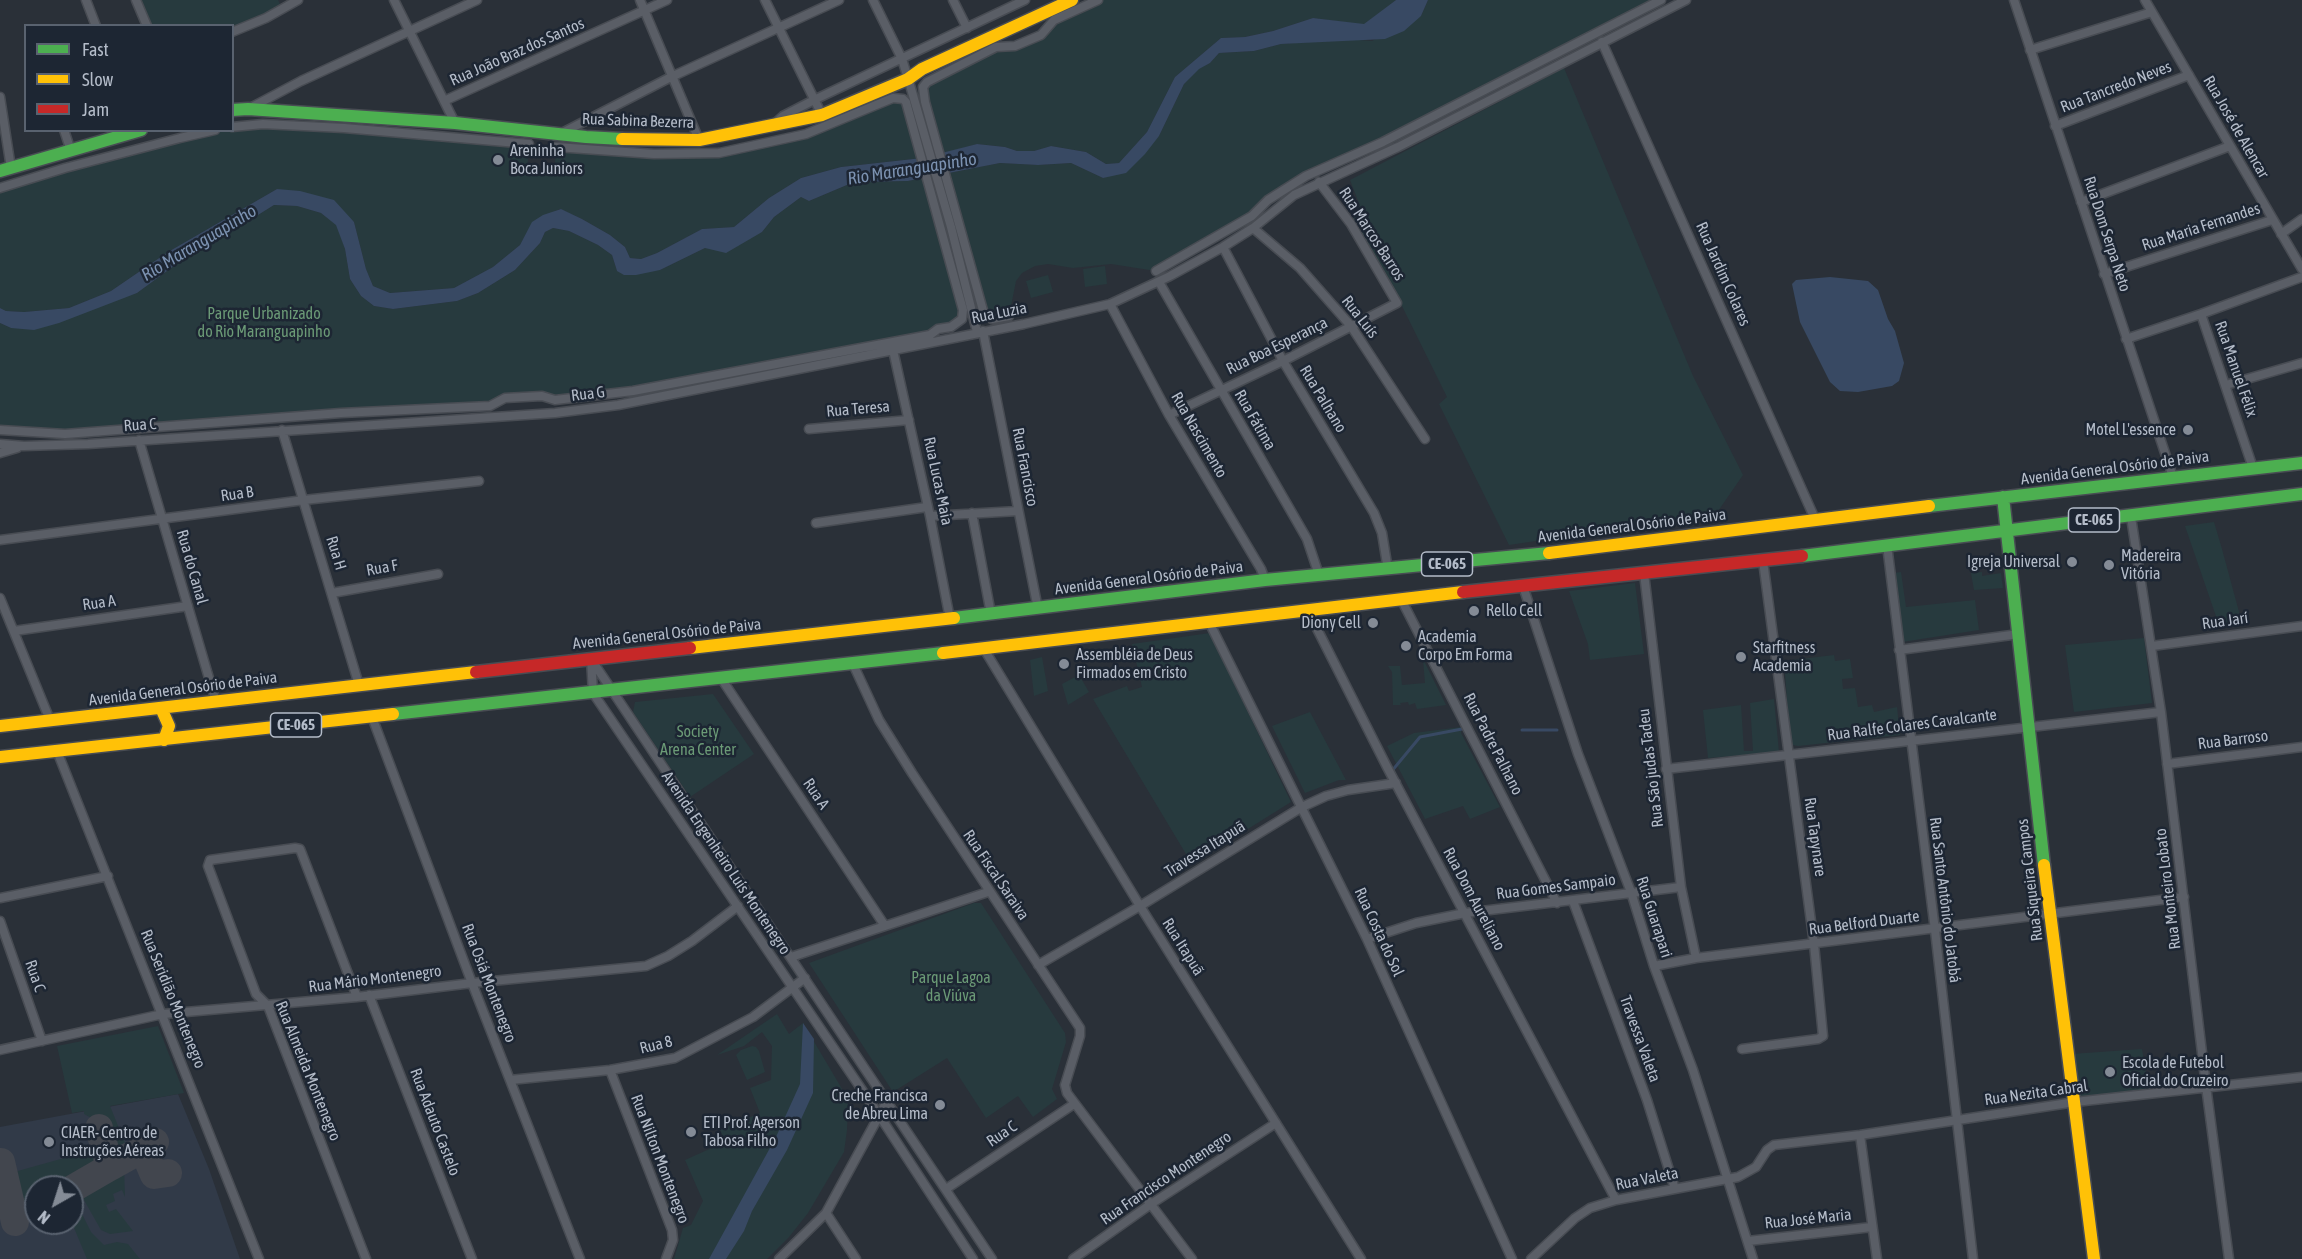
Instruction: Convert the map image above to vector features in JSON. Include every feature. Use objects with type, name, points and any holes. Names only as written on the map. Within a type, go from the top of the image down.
[{"type":"main road","name":"Rua Sabina Bezerra","points":[[234,110],[456,123],[586,137],[666,141],[699,140],[822,115],[908,79],[922,69],[1072,0]]},
{"type":"main road","points":[[5,170],[137,132]]},
{"type":"main road","name":"Avenida General Osório de Paiva","points":[[0,726],[1038,609],[1265,580],[1516,557],[1815,519],[2302,463]]},
{"type":"main road","name":"CE-065","points":[[0,757],[854,664],[1401,599],[1763,561],[2302,494]]},
{"type":"main road","name":"Rua Siqueira Campos","points":[[2003,497],[2050,915],[2094,1259]]},
{"type":"main road","points":[[160,708],[165,714],[168,726],[164,740]]},
{"type":"street","points":[[86,0],[95,24]]},
{"type":"street","points":[[136,0],[146,24]]},
{"type":"street","points":[[234,32],[284,3],[298,0]]},
{"type":"street","points":[[394,0],[456,123]]},
{"type":"street","points":[[248,109],[301,81],[477,0]]},
{"type":"street","points":[[640,0],[699,140]]},
{"type":"street","name":"Rua João Braz dos Santos","points":[[444,101],[667,0]]},
{"type":"street","points":[[765,0],[822,115]]},
{"type":"street","points":[[560,134],[672,77],[839,0]]},
{"type":"street","name":"Rua Francisco","points":[[873,0],[902,59],[955,226],[980,332],[1038,609]]},
{"type":"street","points":[[953,0],[967,28]]},
{"type":"street","points":[[771,126],[783,116],[816,99],[1024,0]]},
{"type":"street","points":[[0,430],[55,434],[111,431],[341,413],[490,406],[506,398],[542,396],[555,400],[633,391],[930,335],[938,329],[951,327],[959,323],[963,310],[941,230],[920,118],[923,87],[927,82],[996,47],[1015,46],[1041,35],[1054,20],[1098,0]]},
{"type":"street","points":[[1156,271],[1252,216],[1268,200],[1306,176],[1383,142],[1661,0]]},
{"type":"street","points":[[1110,304],[1159,282],[1223,247],[1253,228],[1294,195],[1398,147],[1686,0]]},
{"type":"street","name":"Rua Dom Serpa Neto","points":[[2014,0],[2173,477]]},
{"type":"street","name":"Rua José de Alencar","points":[[2145,0],[2302,269]]},
{"type":"street","points":[[2030,50],[2152,12]]},
{"type":"street","name":"Rua Jardim Colares","points":[[1602,42],[1815,519]]},
{"type":"street","name":"Rua Tancredo Neves","points":[[2055,126],[2188,75]]},
{"type":"street","points":[[0,98],[5,170]]},
{"type":"street","points":[[556,147],[654,154],[719,153],[806,134],[893,98],[906,102],[920,118]]},
{"type":"street","points":[[234,127],[263,124],[321,127],[529,144]]},
{"type":"street","points":[[65,132],[71,151]]},
{"type":"street","points":[[0,188],[207,132]]},
{"type":"street","points":[[2080,202],[2230,146]]},
{"type":"street","name":"Rua Marcos Barros","points":[[1319,182],[1351,224],[1397,303]]},
{"type":"street","points":[[2281,234],[2302,219]]},
{"type":"street","name":"Rua Maria Fernandes","points":[[2104,274],[2272,220]]},
{"type":"street","points":[[955,226],[984,314],[992,319],[1009,316]]},
{"type":"street","name":"Rua Luís","points":[[1253,228],[1300,268],[1351,326],[1425,439]]},
{"type":"street","name":"Rua Palhano","points":[[1223,247],[1283,361],[1374,513],[1382,533],[1388,570]]},
{"type":"street","name":"Rua Manuel Félix","points":[[2253,468],[2201,314],[2302,277]]},
{"type":"street","name":"Rua Fátima","points":[[1159,282],[1307,539],[1320,575]]},
{"type":"street","name":"Rua Boa Esperança","points":[[1169,415],[1397,303]]},
{"type":"street","name":"Rua Luzia","points":[[893,350],[1110,304]]},
{"type":"street","name":"Rua Nascimento","points":[[1110,304],[1169,415],[1261,569],[1265,580]]},
{"type":"street","points":[[2126,339],[2201,314]]},
{"type":"street","name":"Rua Lucas Maia","points":[[893,350],[950,619]]},
{"type":"street","name":"Rua G","points":[[282,430],[555,413],[618,405],[893,350]]},
{"type":"street","points":[[2226,385],[2302,363]]},
{"type":"street","name":"Rua Teresa","points":[[809,429],[909,420]]},
{"type":"street","name":"Rua C","points":[[0,444],[24,446],[282,430]]},
{"type":"street","name":"Rua H","points":[[282,430],[359,685]]},
{"type":"street","name":"Rua do Canal","points":[[139,440],[216,702]]},
{"type":"street","points":[[0,453],[24,446]]},
{"type":"street","name":"Rua B","points":[[0,540],[304,500],[479,481]]},
{"type":"street","points":[[816,523],[927,507]]},
{"type":"street","points":[[930,516],[1017,510]]},
{"type":"street","points":[[972,513],[991,614]]},
{"type":"street","name":"Rua Monteiro Lobato","points":[[2131,517],[2161,712],[2205,1086],[2229,1259]]},
{"type":"street","name":"Rua Santo Antônio do Jatobá","points":[[1887,545],[1973,1259]]},
{"type":"street","name":"Rua Tapynare","points":[[1742,1048],[1822,1038],[1814,944],[1763,561]]},
{"type":"street","name":"Rua São judas Tadeu","points":[[1644,573],[1681,887],[1696,958]]},
{"type":"street","name":"Rua F","points":[[332,592],[438,574]]},
{"type":"street","name":"Rua Guarapari","points":[[1523,586],[1578,754],[1631,892],[1654,966],[1693,1070],[1753,1259]]},
{"type":"street","points":[[0,598],[50,720]]},
{"type":"street","name":"Rua Padre Palhano","points":[[1401,599],[1557,903]]},
{"type":"street","name":"Rua A","points":[[14,631],[188,606]]},
{"type":"street","name":"Rua Dom Aureliano","points":[[1308,610],[1396,783],[1616,1200]]},
{"type":"street","name":"Rua Costa do Sol","points":[[1209,622],[1366,939],[1512,1259]]},
{"type":"street","name":"Rua Jarí","points":[[2152,646],[2302,626]]},
{"type":"street","points":[[1899,650],[2019,634]]},
{"type":"street","name":"Rua Itapuã","points":[[984,649],[1140,906],[1360,1259]]},
{"type":"street","points":[[591,659],[593,693]]},
{"type":"street","name":"Avenida Engenheiro Luís Montenegro","points":[[591,659],[992,1259]]},
{"type":"street","name":"Rua Fiscal Saraiva","points":[[854,664],[879,720],[988,892],[1081,1032],[1065,1085],[1074,1104]]},
{"type":"street","name":"Rua A","points":[[721,678],[885,926]]},
{"type":"street","name":"Avenida Engenheiro Luís Montenegro","points":[[593,693],[879,1115],[973,1259]]},
{"type":"street","name":"Rua Ralfe Colares Cavalcante","points":[[1666,769],[2161,712]]},
{"type":"street","name":"Rua Osiá Montenegro","points":[[372,717],[580,1259]]},
{"type":"street","name":"Rua Barroso","points":[[2167,764],[2302,747]]},
{"type":"street","name":"Rua Seridião Montenegro","points":[[57,751],[259,1259]]},
{"type":"street","name":"Travessa Itapuã","points":[[1038,965],[1302,807],[1326,796],[1348,790],[1396,783]]},
{"type":"street","name":"Rua Almeida Montenegro","points":[[357,997],[300,849],[208,862],[256,994],[268,1006],[366,1259]]},
{"type":"street","points":[[0,898],[108,876]]},
{"type":"street","name":"Rua Gomes Sampaio","points":[[1366,939],[1416,923],[1465,913],[1681,887]]},
{"type":"street","points":[[790,957],[988,892]]},
{"type":"street","name":"Rua Belford Duarte","points":[[1654,966],[1696,958],[1935,930],[2184,897]]},
{"type":"street","name":"Travessa Valeta","points":[[1573,901],[1647,1100],[1675,1189]]},
{"type":"street","name":"Rua Mário Montenegro","points":[[0,1050],[163,1014],[268,1006],[472,982],[646,966],[692,941],[738,906]]},
{"type":"street","name":"Rua C","points":[[0,921],[42,1041]]},
{"type":"street","name":"Rua 8","points":[[510,1080],[610,1070],[675,1058],[753,1017],[805,978]]},
{"type":"street","name":"Rua Adauto Castelo","points":[[369,995],[472,1259]]},
{"type":"street","name":"Rua Nilton Montenegro","points":[[610,1070],[672,1230],[673,1240],[666,1259]]},
{"type":"street","name":"Rua Nezita Cabral","points":[[1774,1145],[1860,1135],[2075,1102],[2302,1077]]},
{"type":"street","points":[[779,1259],[826,1212],[887,1101]]},
{"type":"street","points":[[1074,1104],[1192,1259]]},
{"type":"street","name":"Rua C","points":[[946,1189],[1074,1104]]},
{"type":"street","name":"Rua Francisco Montenegro","points":[[1073,1259],[1150,1204],[1276,1123]]},
{"type":"street","points":[[1860,1135],[1877,1259]]},
{"type":"street","name":"Rua Valeta","points":[[1531,1259],[1575,1218],[1590,1208],[1616,1200],[1728,1180],[1756,1167],[1767,1150],[1774,1145]]},
{"type":"street","points":[[826,1212],[856,1259]]},
{"type":"street","name":"Rua José Maria","points":[[1748,1241],[1872,1227]]},
{"type":"shaded area","points":[[178,1094],[209,1169],[240,1259],[0,1259],[0,1127]]},
{"type":"green space","points":[[141,0],[278,0],[281,6],[234,28],[234,24],[151,24]]},
{"type":"green space","points":[[1098,0],[1396,0],[1364,25],[1313,18],[1273,31],[1245,37],[1221,38],[1175,77],[1147,132],[1119,163],[1106,164],[1086,152],[1051,146],[1034,151],[1017,151],[1005,147],[977,144],[939,155],[925,102],[927,82],[996,47],[1041,35],[1054,20]]},
{"type":"green space","points":[[1428,0],[1661,0],[1306,176],[1252,216],[1156,271],[1111,264],[1073,268],[1048,264],[1035,266],[1022,273],[1016,281],[1009,316],[988,318],[944,174],[1000,163],[1038,165],[1071,163],[1103,178],[1159,136],[1184,84],[1199,68],[1210,63],[1219,53],[1254,51],[1281,44],[1347,39],[1372,41],[1421,16]]},
{"type":"green space","points":[[1564,68],[1693,376],[1743,475],[1716,514],[1509,545],[1439,404],[1447,397],[1400,302],[1354,226],[1352,210],[1360,206],[1350,180]]},
{"type":"green space","name":"Parque Urbanizado do Rio Maranguapinho","points":[[893,98],[903,99],[922,158],[841,167],[801,178],[769,198],[734,227],[702,229],[641,259],[630,258],[625,247],[610,235],[560,209],[533,222],[520,245],[493,267],[454,288],[390,293],[373,286],[366,269],[354,222],[277,189],[168,252],[111,291],[69,308],[24,312],[6,311],[0,308],[0,188],[211,132],[234,132],[234,130],[263,124],[529,144],[527,175],[554,176],[556,147],[700,155],[796,137]]},
{"type":"green space","name":"Parque Urbanizado do Rio Maranguapinho","points":[[927,177],[962,319],[930,335],[555,400],[506,398],[490,406],[121,431],[0,430],[0,323],[11,328],[137,293],[193,252],[226,235],[274,205],[297,206],[321,213],[337,225],[345,249],[350,279],[361,296],[374,306],[393,309],[457,301],[478,293],[515,270],[540,243],[545,232],[553,228],[569,231],[598,245],[612,255],[617,271],[660,270],[705,248],[762,232],[774,217],[801,197],[809,201],[854,182],[908,181]]},
{"type":"green space","points":[[1105,266],[1107,284],[1085,287],[1083,269]]},
{"type":"green space","points":[[1048,275],[1053,292],[1031,298],[1026,281]]},
{"type":"green space","points":[[2214,522],[2242,623],[2219,625],[2185,526]]},
{"type":"green space","points":[[1901,572],[1906,607],[1975,600],[1979,630],[1902,642],[1894,573]]},
{"type":"green space","points":[[1982,572],[1982,576],[2001,573],[2003,588],[1974,590],[1971,573]]},
{"type":"green space","points":[[1635,583],[1644,654],[1590,660],[1588,644],[1569,591]]},
{"type":"green space","points":[[1210,633],[1291,802],[1192,864],[1093,699],[1127,686],[1129,691],[1142,687],[1132,644]]},
{"type":"green space","points":[[2144,638],[2152,703],[2074,712],[2065,645]]},
{"type":"green space","points":[[1834,655],[1835,661],[1850,659],[1853,678],[1842,679],[1843,689],[1855,688],[1858,707],[1872,705],[1874,712],[1897,707],[1900,735],[1793,745],[1790,739],[1784,661]]},
{"type":"green space","points":[[1042,657],[1048,691],[1034,696],[1030,660]]},
{"type":"green space","points":[[1423,659],[1446,705],[1417,709],[1415,703],[1393,705],[1392,672],[1388,666],[1400,666],[1402,685],[1425,683]]},
{"type":"green space","points":[[1079,675],[1089,692],[1068,705],[1062,684]]},
{"type":"green space","name":"Society Arena Center","points":[[713,694],[754,754],[690,797],[633,712],[635,702]]},
{"type":"green space","points":[[1774,699],[1779,752],[1708,758],[1703,710],[1741,705],[1744,751],[1753,751],[1750,703]]},
{"type":"green space","points":[[1310,712],[1346,780],[1339,780],[1305,793],[1272,726]]},
{"type":"green space","points":[[1461,727],[1461,733],[1500,807],[1470,819],[1463,806],[1425,819],[1387,746],[1414,733]]},
{"type":"green space","name":"Parque Lagoa da Viúva","points":[[974,903],[981,903],[1065,1033],[1066,1042],[1052,1089],[1057,1099],[1033,1117],[1018,1096],[986,1118],[947,1058],[893,1092],[809,963]]},
{"type":"green space","points":[[777,1014],[789,1034],[803,1023],[848,1099],[844,1152],[808,1213],[767,1259],[674,1259],[683,1228],[691,1225],[703,1201],[685,1160],[725,1142],[720,1130],[760,1113],[750,1088],[771,1080],[772,1046],[762,1032],[744,1046],[717,1055]]},
{"type":"green space","points":[[158,1026],[184,1093],[110,1106],[125,1143],[129,1143],[122,1156],[112,1160],[102,1124],[84,1114],[84,1111],[72,1113],[57,1046]]},
{"type":"green space","points":[[752,1046],[759,1051],[765,1072],[747,1080],[736,1055],[741,1050]]},
{"type":"green space","name":"Escola de Futebol Oficial do Cruzeiro","points":[[2142,1049],[2149,1090],[2078,1099],[2071,1054]]},
{"type":"green space","points":[[92,1133],[99,1137],[105,1161],[84,1175],[24,1175],[24,1210],[17,1212],[7,1174],[93,1150]]},
{"type":"green space","points":[[124,1167],[125,1197],[122,1190],[113,1194],[115,1201],[106,1205],[109,1212],[116,1209],[133,1231],[110,1234],[101,1230],[84,1200],[84,1189]]},
{"type":"green space","points":[[84,1218],[91,1232],[104,1245],[117,1242],[128,1244],[140,1259],[87,1259],[77,1235],[84,1235]]},
{"type":"water","name":"Rio Maranguapinho","points":[[1396,0],[1428,0],[1421,16],[1404,31],[1385,39],[1281,44],[1254,51],[1219,53],[1184,84],[1159,136],[1126,173],[1103,178],[1071,163],[1038,165],[1000,163],[908,181],[854,182],[809,201],[801,197],[774,217],[762,232],[726,253],[705,248],[660,270],[636,275],[624,275],[617,271],[612,255],[598,245],[569,231],[553,228],[545,232],[540,243],[515,270],[478,293],[457,301],[393,309],[374,306],[361,296],[350,279],[345,249],[336,225],[321,213],[297,206],[274,205],[226,235],[193,252],[137,293],[59,323],[34,330],[11,328],[0,323],[0,308],[6,311],[24,312],[69,308],[111,291],[168,252],[277,189],[300,191],[334,200],[354,222],[366,269],[373,286],[390,293],[454,288],[493,267],[520,245],[532,222],[543,215],[561,209],[610,235],[625,247],[630,258],[641,259],[702,229],[734,227],[769,198],[801,178],[841,167],[922,158],[977,144],[1005,147],[1017,151],[1034,151],[1051,146],[1086,152],[1106,164],[1119,163],[1147,132],[1175,77],[1221,38],[1245,37],[1273,31],[1313,18],[1364,24]]},
{"type":"water","points":[[1830,277],[1868,281],[1878,290],[1888,319],[1895,331],[1904,363],[1899,381],[1892,386],[1858,392],[1840,391],[1830,382],[1800,322],[1792,284],[1796,280]]},
{"type":"water","points":[[803,1023],[814,1039],[813,1093],[787,1150],[752,1211],[744,1231],[726,1259],[709,1259],[776,1137],[800,1084]]},
{"type":"waterway","points":[[1391,772],[1420,737],[1462,729]]},
{"type":"waterway","points":[[1522,730],[1557,730]]},
{"type":"taxiway","points":[[84,1182],[110,1167],[99,1128]]},
{"type":"taxiway","points":[[110,1167],[155,1142]]},
{"type":"taxiway","points":[[143,1149],[154,1175],[168,1173]]},
{"type":"taxiway","points":[[1,1162],[15,1222]]},
{"type":"traffic: fast","points":[[234,110],[455,123],[622,139]]},
{"type":"traffic: fast","points":[[0,171],[134,132]]},
{"type":"traffic: fast","points":[[1929,506],[2302,463]]},
{"type":"traffic: fast","points":[[1802,556],[2302,494]]},
{"type":"traffic: fast","points":[[2003,497],[2044,865]]},
{"type":"traffic: fast","points":[[954,618],[1265,580],[1549,553]]},
{"type":"traffic: fast","points":[[393,714],[943,653]]},
{"type":"traffic: slow","points":[[622,139],[699,140],[822,115],[908,79],[922,69],[1072,0]]},
{"type":"traffic: slow","points":[[1549,553],[1929,506]]},
{"type":"traffic: slow","points":[[943,653],[1463,592]]},
{"type":"traffic: slow","points":[[690,648],[954,618]]},
{"type":"traffic: slow","points":[[0,726],[476,672]]},
{"type":"traffic: slow","points":[[161,708],[169,726],[164,740]]},
{"type":"traffic: slow","points":[[0,757],[393,714]]},
{"type":"traffic: slow","points":[[2044,865],[2094,1259]]},
{"type":"traffic: jam","points":[[1463,592],[1802,556]]},
{"type":"traffic: jam","points":[[476,672],[690,648]]},
{"type":"place","name":"Areninha Boca Juniors","points":[[498,160]]},
{"type":"place","name":"Motel L'essence","points":[[2188,430]]},
{"type":"place","name":"Igreja Universal","points":[[2072,562]]},
{"type":"place","name":"Madereira Vitória","points":[[2109,565]]},
{"type":"place","name":"Rello Cell","points":[[1474,611]]},
{"type":"place","name":"Diony Cell","points":[[1373,623]]},
{"type":"place","name":"Academia Corpo Em Forma","points":[[1406,646]]},
{"type":"place","name":"Starfitness Academia","points":[[1741,657]]},
{"type":"place","name":"Assembléia de Deus Firmados em Cristo","points":[[1064,664]]},
{"type":"place","name":"Escola de Futebol Oficial do Cruzeiro","points":[[2110,1072]]},
{"type":"place","name":"Creche Francisca de Abreu Lima","points":[[940,1105]]},
{"type":"place","name":"ETI Prof. Agerson Tabosa Filho","points":[[691,1132]]},
{"type":"place","name":"CIAER- Centro de Instruções Aéreas","points":[[49,1142]]}]
